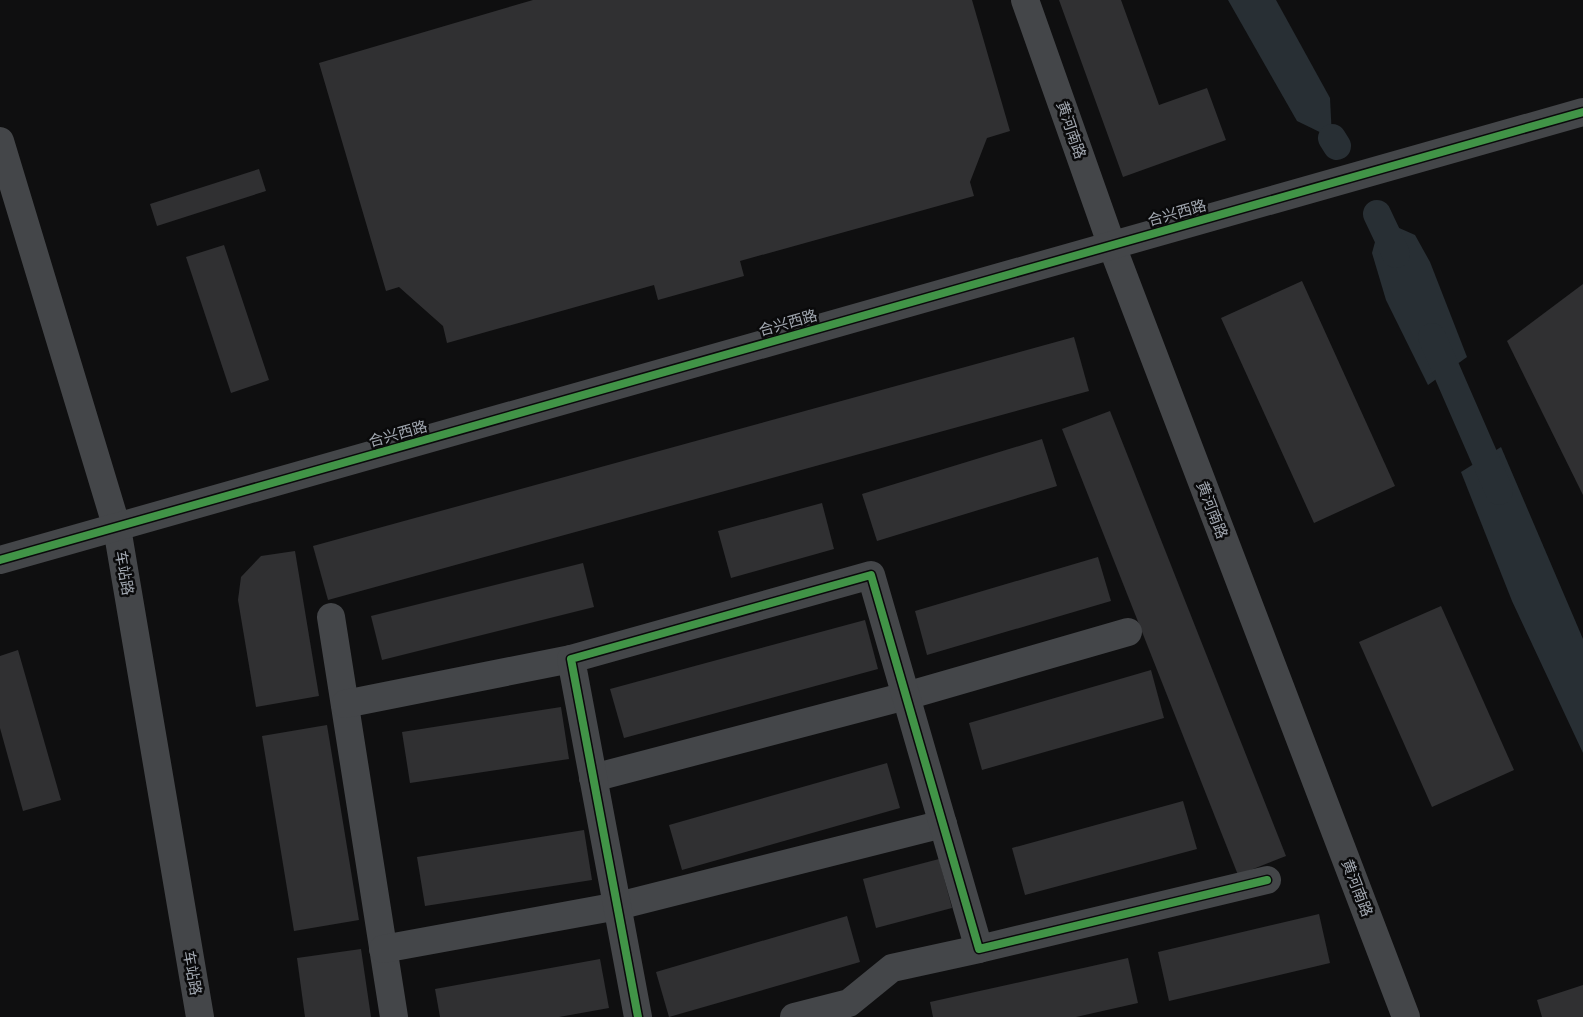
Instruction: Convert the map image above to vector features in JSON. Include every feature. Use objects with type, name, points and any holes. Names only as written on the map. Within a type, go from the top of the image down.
[{"type":"street","name":"黄河南路","points":[[1025,0],[1112,246],[1406,1017]]},
{"type":"street","name":"合兴西路","points":[[0,560],[1583,112]]},
{"type":"street","name":"车站路","points":[[0,141],[117,528],[200,1017]]},
{"type":"street","points":[[345,704],[570,659],[871,575],[979,949]]},
{"type":"street","points":[[332,617],[394,1017]]},
{"type":"street","points":[[593,778],[906,696],[1128,632]]},
{"type":"street","points":[[570,659],[638,1017]]},
{"type":"street","points":[[383,949],[618,906],[943,824]]},
{"type":"street","points":[[794,1017],[850,1003],[892,968],[1267,880]]},
{"type":"shaded area","points":[[1228,0],[1276,0],[1330,98],[1332,138],[1297,121]]},
{"type":"shaded area","points":[[1381,220],[1415,235],[1430,262],[1467,357],[1428,385],[1386,300],[1372,253]]},
{"type":"shaded area","points":[[1501,447],[1583,639],[1583,753],[1512,601],[1461,472]]},
{"type":"building","points":[[533,0],[972,0],[1010,131],[987,138],[970,182],[974,196],[740,261],[744,276],[658,300],[654,285],[447,343],[443,326],[399,287],[386,291],[319,63]]},
{"type":"building","points":[[1059,0],[1121,0],[1159,105],[1207,88],[1226,140],[1123,177]]},
{"type":"building","points":[[259,169],[266,191],[157,226],[150,204]]},
{"type":"building","points":[[224,245],[269,380],[231,393],[186,257]]},
{"type":"building","points":[[1302,281],[1395,486],[1314,523],[1221,318]]},
{"type":"building","points":[[1583,284],[1583,495],[1507,341]]},
{"type":"building","points":[[1074,337],[1089,391],[328,600],[313,546]]},
{"type":"building","points":[[1110,411],[1286,856],[1238,875],[1062,429]]},
{"type":"building","points":[[1042,439],[1057,486],[877,541],[862,494]]},
{"type":"building","points":[[822,503],[834,549],[731,578],[718,531]]},
{"type":"building","points":[[295,551],[319,696],[256,707],[238,600],[241,577],[261,556]]},
{"type":"building","points":[[1098,557],[1111,601],[927,655],[915,611]]},
{"type":"building","points":[[583,563],[594,607],[382,660],[371,616]]},
{"type":"building","points":[[1441,606],[1514,770],[1432,807],[1359,642]]},
{"type":"building","points":[[865,620],[878,669],[624,738],[610,689]]},
{"type":"building","points":[[18,650],[61,800],[23,811],[0,728],[0,656]]},
{"type":"building","points":[[1151,670],[1164,718],[982,770],[969,723]]},
{"type":"building","points":[[561,707],[569,759],[410,783],[402,732]]},
{"type":"building","points":[[327,725],[359,920],[294,931],[262,736]]},
{"type":"building","points":[[887,763],[900,808],[682,870],[669,825]]},
{"type":"building","points":[[1183,801],[1197,849],[1025,895],[1012,848]]},
{"type":"building","points":[[584,830],[592,880],[425,906],[417,857]]},
{"type":"building","points":[[939,859],[952,908],[876,928],[863,879]]},
{"type":"building","points":[[1319,914],[1330,963],[1169,1001],[1158,952]]},
{"type":"building","points":[[847,916],[860,962],[669,1017],[656,972]]},
{"type":"building","points":[[361,949],[371,1017],[305,1017],[297,958]]},
{"type":"building","points":[[1128,958],[1138,1003],[1076,1017],[933,1017],[930,1002]]},
{"type":"building","points":[[600,959],[609,1008],[559,1017],[440,1017],[435,989]]},
{"type":"building","points":[[1583,985],[1583,1017],[1542,1017],[1537,1000]]},
{"type":"waterway","points":[[1332,138],[1337,146]]},
{"type":"waterway","points":[[1377,214],[1396,254]]},
{"type":"waterway","points":[[1432,337],[1499,491]]},
{"type":"cycle path","points":[[0,560],[1583,112]]},
{"type":"cycle path","points":[[638,1017],[571,659],[871,575],[979,949],[1267,880]]}]
